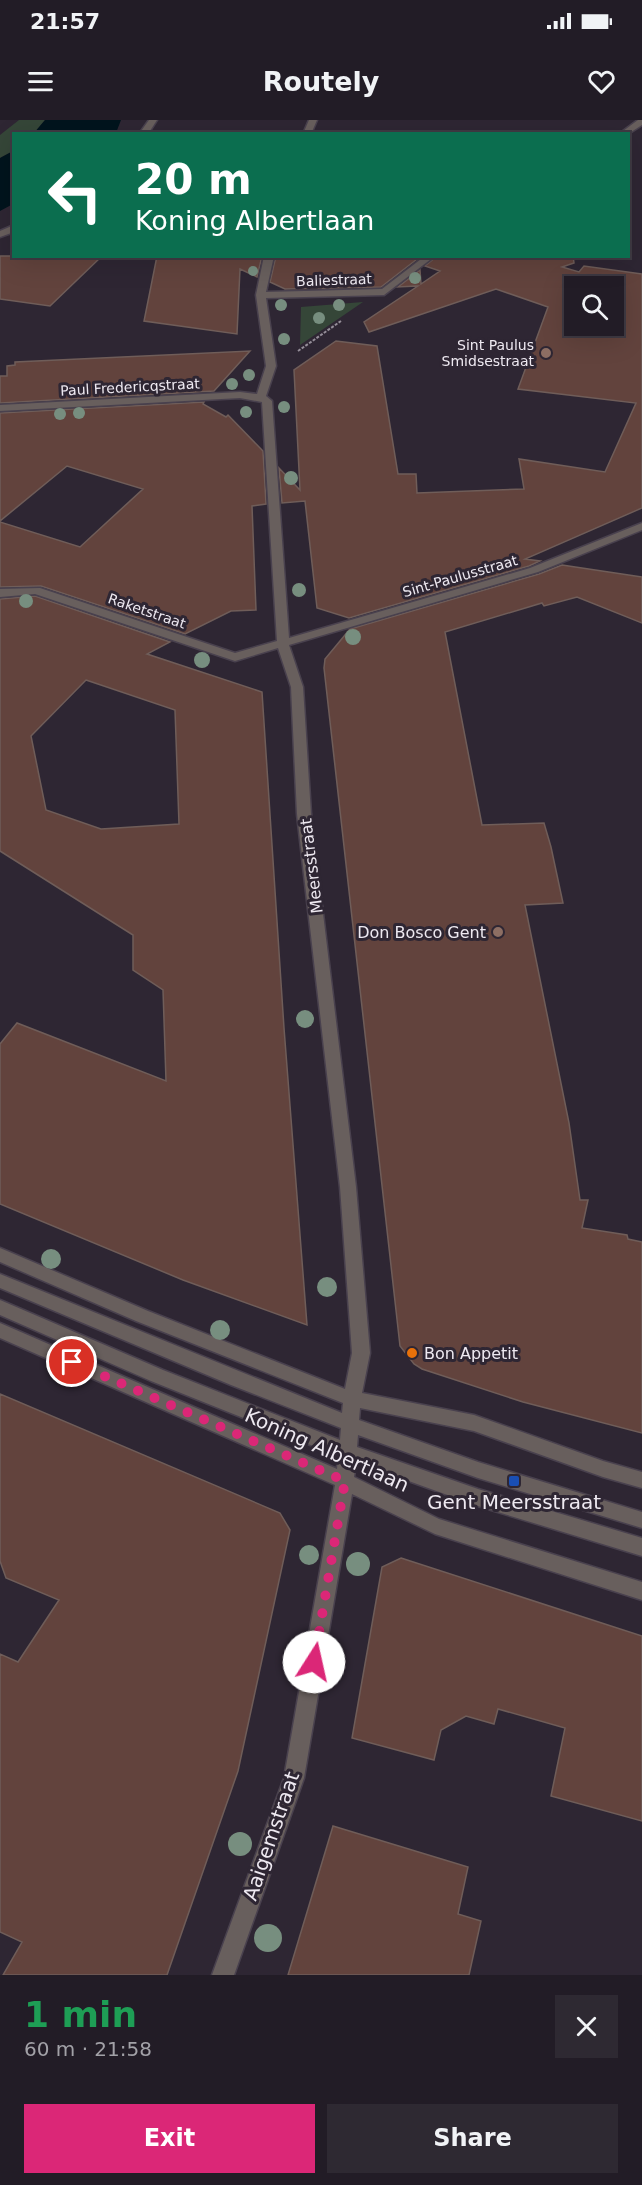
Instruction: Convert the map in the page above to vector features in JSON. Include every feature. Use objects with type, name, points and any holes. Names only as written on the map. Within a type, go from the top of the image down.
[{"type":"street","points":[[626,132],[642,121]]},
{"type":"street","points":[[261,397],[271,366],[261,295],[268,258]]},
{"type":"street","name":"Baliestraat","points":[[261,295],[384,292],[428,258]]},
{"type":"street","name":"Paul Fredericqstraat","points":[[0,408],[240,395],[261,397]]},
{"type":"street","name":"Meersstraat","points":[[261,397],[267,401],[283,644],[297,687],[304,814],[348,1188],[361,1353],[352,1399],[345,1481]]},
{"type":"street","name":"Sint-Paulusstraat","points":[[283,644],[534,570],[642,526]]},
{"type":"street","name":"Raketstraat","points":[[0,593],[36,590],[235,657],[283,644]]},
{"type":"street","points":[[0,1255],[142,1316],[352,1399],[474,1423],[603,1469],[642,1480]]},
{"type":"street","points":[[0,1281],[351,1424],[502,1478],[642,1520]]},
{"type":"street","points":[[0,1307],[123,1362],[348,1451],[494,1503],[642,1547]]},
{"type":"street","name":"Koning Albertlaan","points":[[0,1330],[345,1481],[435,1526],[642,1591]]},
{"type":"street","name":"Aaigemstraat","points":[[223,1975],[294,1778],[345,1481]]},
{"type":"path","points":[[290,356],[384,292]]},
{"type":"green space","points":[[19,120],[45,120],[35,132],[12,132],[12,152],[0,158],[0,135]]},
{"type":"green space","points":[[363,302],[300,345],[301,307]]},
{"type":"water","points":[[45,120],[121,120],[116,132],[35,132]]},
{"type":"water","points":[[12,152],[12,205],[0,211],[0,158]]},
{"type":"building","points":[[0,256],[100,258],[50,306],[0,299]]},
{"type":"building","points":[[157,258],[262,258],[257,277],[240,269],[237,334],[144,321]]},
{"type":"building","points":[[276,258],[418,258],[381,287],[285,289],[270,282]]},
{"type":"building","points":[[435,258],[573,258],[574,263],[562,267],[579,272],[584,266],[642,274],[642,508],[525,559],[540,561],[529,566],[349,618],[317,608],[305,501],[282,503],[279,468],[300,490],[294,370],[336,341],[377,346],[398,474],[416,474],[417,493],[524,489],[519,459],[605,472],[636,403],[518,389],[548,307],[496,289],[369,332],[364,322],[418,286],[398,287],[420,270],[421,284],[440,271],[425,266]]},
{"type":"building","points":[[250,351],[214,391],[0,403],[0,376],[7,376],[7,366],[15,365],[15,362]]},
{"type":"building","points":[[204,402],[203,404],[226,417],[228,415],[263,451],[266,504],[252,506],[256,610],[231,611],[185,634],[41,586],[0,587],[0,522],[80,547],[143,489],[67,466],[0,521],[0,413]]},
{"type":"building","name":"Don Bosco Gent","points":[[562,565],[642,577],[642,623],[577,597],[544,606],[542,603],[445,632],[482,825],[544,823],[551,847],[563,903],[525,905],[569,1123],[580,1200],[588,1200],[582,1228],[627,1235],[628,1239],[642,1242],[642,1433],[523,1402],[422,1369],[414,1364],[400,1346],[324,668],[325,659],[350,629],[539,574]]},
{"type":"building","points":[[35,596],[170,642],[147,654],[262,692],[284,1028],[307,1325],[183,1280],[0,1204],[0,1044],[17,1023],[166,1081],[163,990],[133,970],[133,935],[0,851],[0,599]],"holes":[[[86,680],[175,710],[179,824],[101,829],[46,810],[31,736]]]},
{"type":"building","points":[[0,1394],[280,1513],[290,1530],[238,1771],[167,1975],[3,1975],[22,1942],[0,1932],[0,1654],[18,1662],[59,1600],[6,1578],[0,1561]]},
{"type":"building","points":[[401,1558],[642,1636],[642,1821],[551,1796],[565,1728],[498,1709],[494,1724],[466,1716],[441,1730],[434,1760],[352,1738],[382,1567]]},
{"type":"building","points":[[333,1826],[468,1867],[458,1914],[481,1921],[469,1975],[288,1975]]},
{"type":"place","name":"Sint Paulus Smidsestraat","points":[[546,353]]},
{"type":"place","name":"Don Bosco Gent","points":[[498,932]]},
{"type":"place","name":"Bon Appetit","points":[[412,1353]]},
{"type":"place","name":"Gent Meersstraat","points":[[514,1481]]},
{"type":"route","points":[[72,1362],[345,1481],[314,1662]]}]
